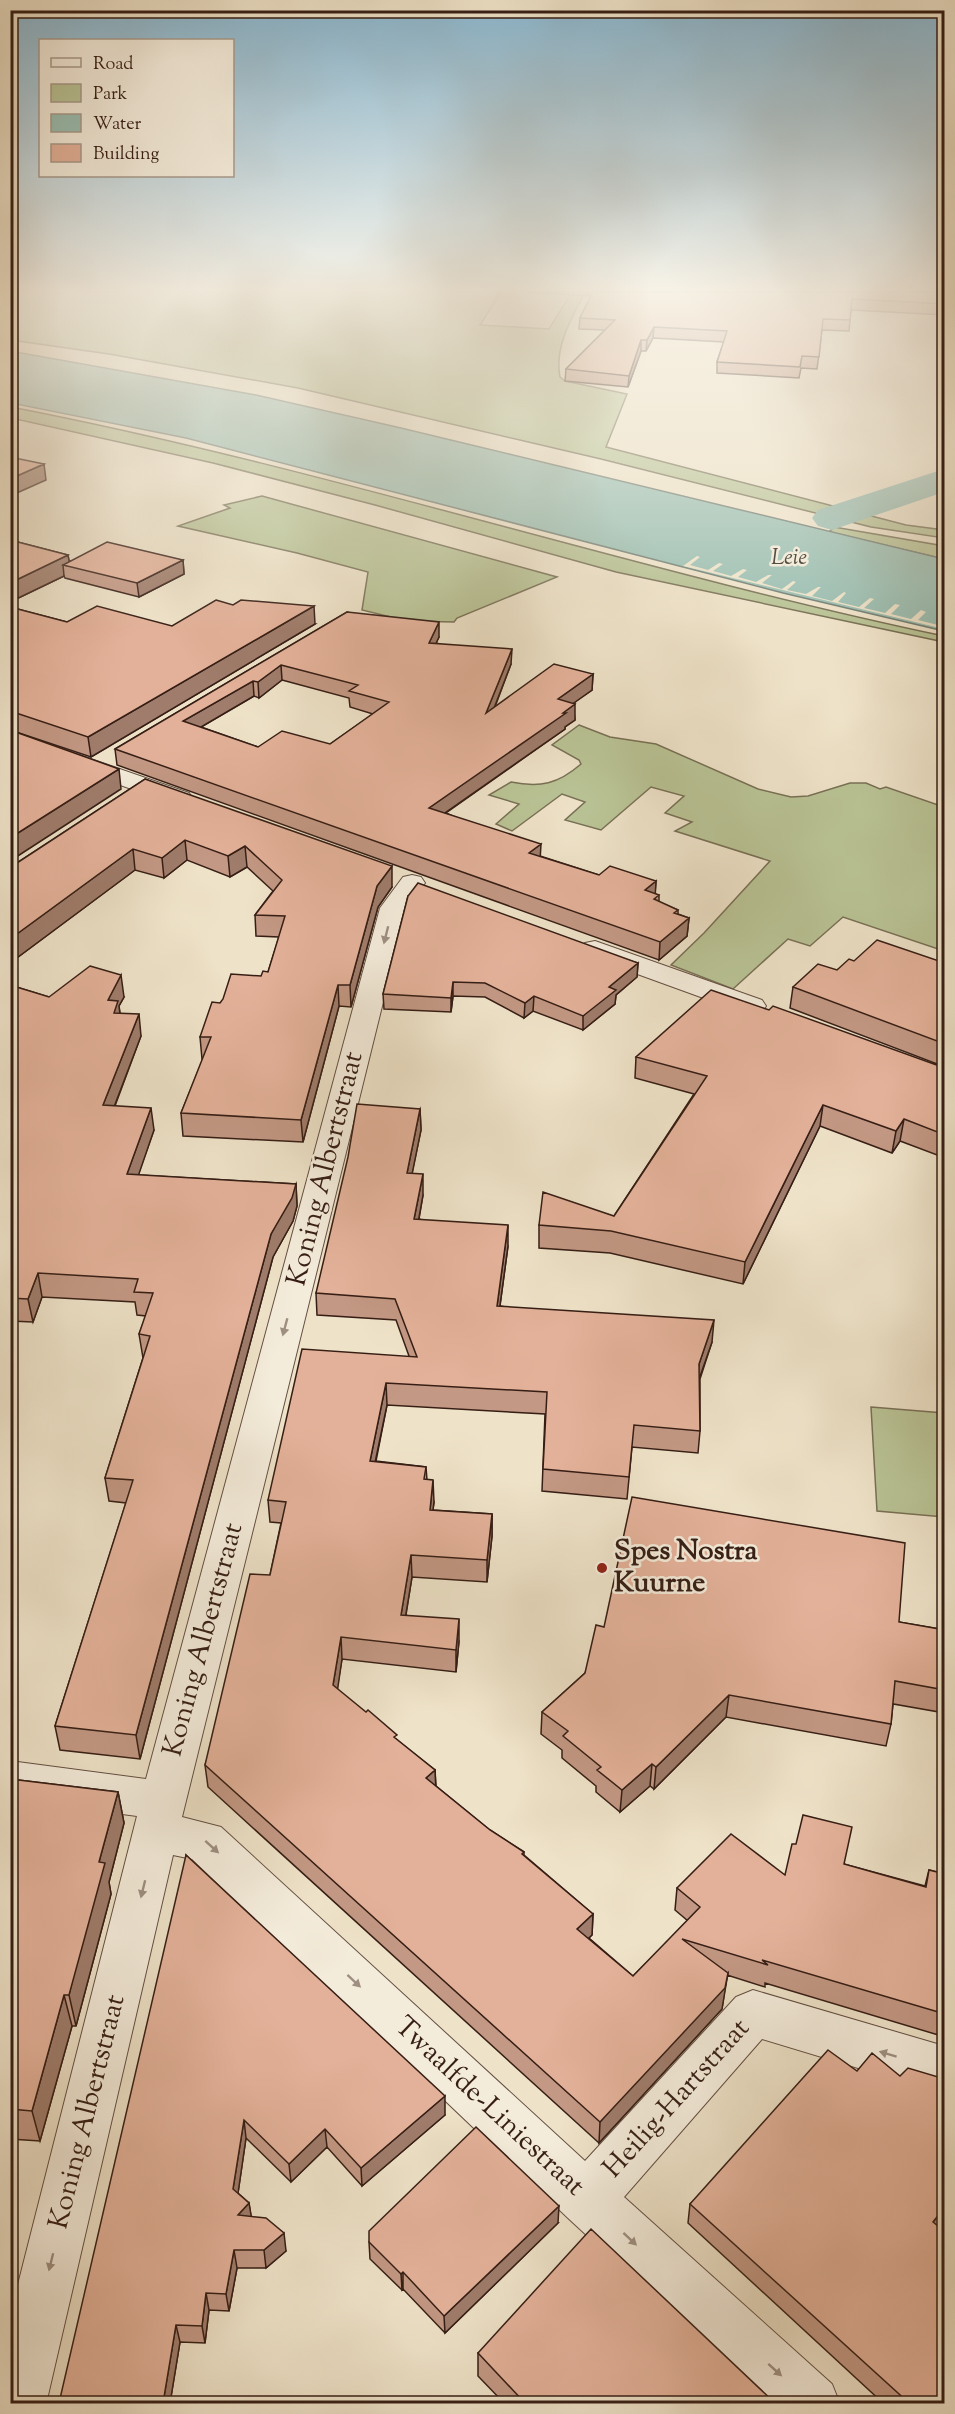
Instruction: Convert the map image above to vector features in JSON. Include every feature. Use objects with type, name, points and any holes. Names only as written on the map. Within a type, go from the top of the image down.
[{"type":"street","points":[[10,738],[199,806]]},
{"type":"street","points":[[94,767],[116,753]]},
{"type":"street","points":[[116,805],[145,786]]},
{"type":"street","name":"Koning Albertstraat","points":[[17,2403],[160,1816],[393,908],[409,882]]},
{"type":"street","points":[[576,942],[772,1013]]},
{"type":"street","name":"Twaalfde-Liniestraat","points":[[10,1780],[160,1816],[205,1841],[587,2199],[812,2403]]},
{"type":"street","name":"Heilig-Hartstraat","points":[[587,2199],[753,2013],[945,2070]]},
{"type":"green space","points":[[369,405],[623,405],[606,447],[906,525],[944,530],[944,538],[871,527],[601,459]]},
{"type":"green space","points":[[11,407],[246,459],[710,581],[944,636],[944,642],[616,572],[213,463],[11,418]]},
{"type":"green space","points":[[262,496],[557,577],[457,618],[454,622],[407,621],[362,610],[368,572],[178,526],[230,508],[224,505]]},
{"type":"green space","points":[[834,527],[944,546],[944,559],[829,532]]},
{"type":"green space","points":[[579,725],[610,737],[656,744],[758,789],[791,797],[808,796],[850,783],[866,783],[880,789],[886,787],[944,807],[944,951],[843,917],[810,946],[788,939],[733,989],[671,965],[704,933],[770,861],[675,831],[692,822],[665,813],[684,796],[651,787],[601,830],[565,820],[585,802],[562,794],[512,831],[496,824],[519,804],[489,795],[511,782],[531,785],[548,783],[573,771],[581,764],[579,760],[552,745]]},
{"type":"green space","points":[[871,1407],[944,1413],[944,1517],[877,1511]]},
{"type":"water","name":"Leie","points":[[19,405],[298,405],[944,559],[944,631],[783,593],[186,438]]},
{"type":"pier","points":[[697,556],[700,557],[690,565],[708,570],[719,563],[723,564],[713,571],[731,576],[743,569],[747,570],[738,577],[756,582],[772,575],[762,583],[782,589],[793,581],[796,582],[787,590],[806,594],[821,587],[812,596],[832,601],[844,592],[846,593],[838,602],[859,607],[870,598],[874,599],[864,608],[885,613],[895,604],[900,605],[891,614],[911,619],[921,610],[926,612],[918,620],[938,625],[944,619],[944,629],[683,566]]},
{"type":"building","points":[[10,457],[44,464],[10,479]]},
{"type":"building","points":[[10,540],[68,555],[10,583]]},
{"type":"building","points":[[107,542],[183,560],[137,583],[63,565]]},
{"type":"building","points":[[216,600],[233,605],[241,600],[314,606],[88,737],[10,711],[10,607],[67,622],[97,606],[172,626]]},
{"type":"building","points":[[347,612],[439,622],[429,643],[512,649],[486,713],[554,664],[593,674],[558,699],[575,704],[563,713],[566,713],[429,808],[541,844],[529,853],[599,875],[610,866],[656,881],[645,890],[659,895],[654,899],[678,910],[674,913],[689,918],[660,942],[115,749]],"holes":[[[281,665],[358,685],[349,691],[389,702],[330,744],[282,731],[258,747],[183,721],[253,681],[258,682]]]},
{"type":"building","points":[[10,730],[119,769],[10,838]]},
{"type":"building","points":[[145,779],[392,866],[377,886],[350,985],[338,985],[301,1120],[181,1113],[211,1037],[200,1037],[212,1002],[220,1003],[223,999],[231,974],[261,976],[263,971],[268,972],[285,916],[255,915],[282,880],[245,846],[228,856],[185,840],[162,858],[133,849],[10,939],[10,864],[17,863]]},
{"type":"building","points":[[418,883],[638,963],[609,987],[616,990],[583,1016],[534,996],[525,1003],[485,983],[453,982],[451,998],[383,994],[408,896]]},
{"type":"building","points":[[877,940],[945,963],[945,990],[942,993],[945,994],[945,1044],[793,987],[818,964],[837,970],[849,959],[854,961]]},
{"type":"building","points":[[90,966],[121,975],[108,1000],[118,1001],[114,1013],[139,1014],[103,1105],[151,1108],[127,1174],[296,1184],[292,1198],[271,1234],[136,1735],[55,1726],[133,1480],[105,1478],[150,1336],[139,1334],[153,1293],[134,1292],[138,1279],[38,1273],[28,1299],[10,1298],[10,1108],[15,1102],[10,1101],[10,985],[49,997]]},
{"type":"building","points":[[711,990],[769,1010],[773,1006],[945,1068],[945,1135],[904,1119],[896,1131],[823,1105],[745,1262],[611,1231],[539,1225],[543,1192],[614,1216],[707,1076],[636,1057]]},
{"type":"building","points":[[357,1104],[420,1109],[407,1173],[423,1174],[414,1219],[508,1225],[497,1306],[714,1320],[699,1364],[700,1431],[634,1425],[629,1477],[543,1469],[547,1392],[386,1383],[370,1461],[426,1467],[424,1479],[433,1480],[430,1510],[492,1514],[487,1560],[411,1555],[401,1615],[459,1619],[456,1650],[341,1637],[333,1685],[366,1712],[368,1710],[397,1735],[394,1737],[435,1770],[426,1778],[490,1830],[524,1852],[522,1854],[593,1914],[577,1929],[633,1976],[700,1907],[677,1888],[731,1834],[785,1875],[792,1844],[796,1844],[803,1815],[852,1827],[844,1864],[926,1887],[929,1870],[945,1874],[945,2014],[682,1939],[728,1973],[725,1988],[600,2122],[205,1765],[250,1574],[270,1575],[286,1502],[268,1500],[302,1349],[417,1357],[395,1299],[316,1293],[348,1157]]},
{"type":"building","points":[[632,1497],[905,1543],[899,1622],[945,1630],[945,1690],[895,1681],[891,1724],[729,1695],[656,1767],[652,1764],[622,1790],[597,1770],[601,1767],[563,1736],[568,1731],[542,1712],[585,1673],[596,1625],[604,1627]]},
{"type":"building","points":[[10,1779],[118,1792],[99,1862],[105,1863],[69,1995],[64,1995],[32,2111],[10,2109],[10,1871],[17,1850],[10,1849]]},
{"type":"building","points":[[186,1855],[445,2096],[361,2168],[325,2129],[289,2164],[244,2120],[233,2189],[249,2203],[238,2215],[266,2218],[284,2233],[264,2250],[234,2250],[226,2294],[206,2293],[202,2326],[176,2325],[163,2403],[59,2403]]},
{"type":"building","points":[[828,2050],[857,2071],[872,2053],[900,2076],[908,2068],[945,2079],[945,2207],[933,2222],[945,2232],[945,2403],[909,2403],[690,2204]]},
{"type":"building","points":[[476,2127],[559,2206],[444,2316],[403,2272],[401,2274],[369,2242],[369,2231]]},
{"type":"building","points":[[591,2229],[775,2403],[525,2403],[478,2353]]},
{"type":"waterway","points":[[832,518],[944,480]]},
{"type":"place","name":"Spes Nostra Kuurne","points":[[602,1568]]}]
